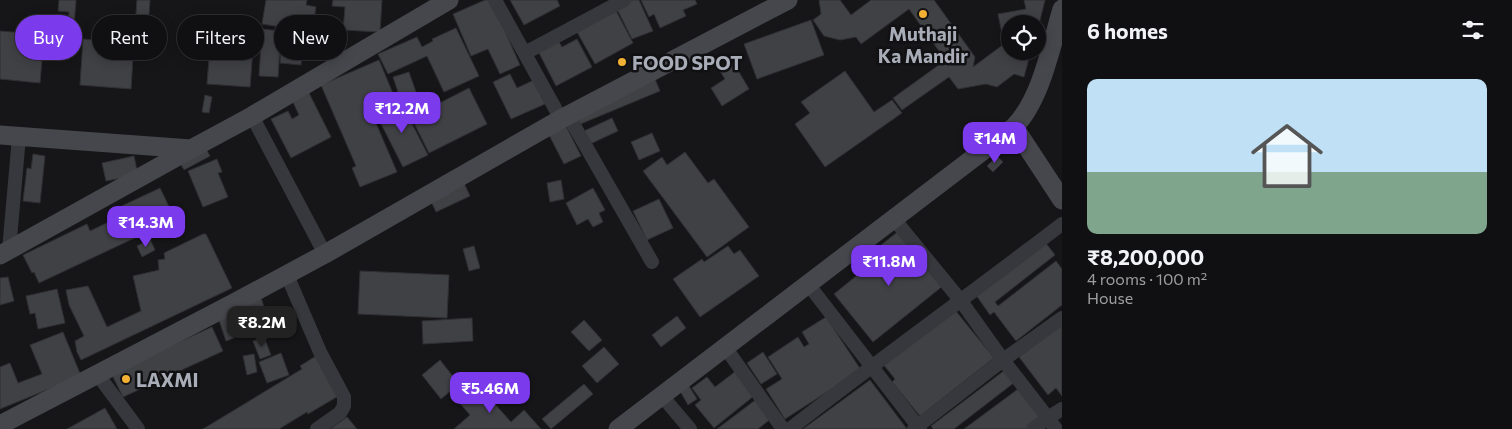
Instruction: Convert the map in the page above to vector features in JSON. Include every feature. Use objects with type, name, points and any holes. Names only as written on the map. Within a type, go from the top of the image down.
[{"type":"street","points":[[4,253],[252,116],[449,0]]},
{"type":"street","points":[[495,0],[524,53],[652,262]]},
{"type":"street","points":[[524,53],[624,0]]},
{"type":"street","points":[[0,425],[325,254],[564,117],[782,1]]},
{"type":"street","points":[[618,429],[1014,127],[1022,118],[1037,90],[1062,9]]},
{"type":"street","points":[[252,116],[325,254]]},
{"type":"street","points":[[1014,127],[1059,191]]},
{"type":"street","points":[[0,136],[191,149]]},
{"type":"street","points":[[4,253],[19,137]]},
{"type":"street","points":[[894,219],[961,301],[1003,360],[1052,423]]},
{"type":"street","points":[[790,429],[1062,224]]},
{"type":"street","points":[[287,274],[320,352],[344,397],[344,406],[340,413],[317,429]]},
{"type":"street","points":[[808,284],[872,366],[917,428],[1003,360],[1062,318]]},
{"type":"street","points":[[725,347],[783,429]]},
{"type":"street","points":[[98,375],[138,429]]},
{"type":"street","points":[[662,396],[690,429]]},
{"type":"street","points":[[1034,429],[1052,423],[1062,408]]},
{"type":"building","points":[[59,0],[76,0],[75,15],[69,15],[69,12],[58,11]]},
{"type":"building","points":[[137,0],[150,0],[149,15],[136,15]]},
{"type":"building","points":[[266,0],[307,0],[306,5],[316,7],[315,15],[274,15],[274,26],[264,24]]},
{"type":"building","points":[[333,0],[382,0],[380,32],[347,30],[345,7],[332,6]]},
{"type":"building","points":[[485,0],[491,0],[520,65],[500,74],[488,49],[471,56],[453,14]]},
{"type":"building","points":[[510,0],[557,0],[560,6],[524,25]]},
{"type":"building","points":[[628,0],[639,0],[653,31],[632,39],[616,7]]},
{"type":"building","points":[[641,0],[695,0],[697,4],[683,10],[686,16],[660,28],[654,14],[649,17]]},
{"type":"building","points":[[819,0],[840,0],[851,15],[871,0],[934,0],[975,57],[973,67],[1001,46],[1001,60],[1029,60],[1024,77],[1014,74],[997,87],[986,84],[958,89],[949,77],[902,110],[893,98],[943,62],[944,58],[909,9],[861,44],[856,37],[840,40],[824,36],[813,20],[821,14]]},
{"type":"building","points":[[1024,0],[1045,0],[1041,15],[1001,15],[1001,29],[998,14],[1026,9]]},
{"type":"building","points":[[614,7],[633,43],[595,64],[576,30]]},
{"type":"building","points":[[811,20],[824,55],[757,79],[744,44]]},
{"type":"building","points":[[456,28],[479,76],[444,92],[427,56],[388,74],[378,54],[417,37],[422,47],[433,41],[432,39]]},
{"type":"building","points":[[264,29],[274,30],[274,60],[279,60],[278,77],[259,76],[260,60],[264,60]]},
{"type":"building","points":[[0,31],[15,32],[15,60],[42,60],[40,83],[0,79]]},
{"type":"building","points":[[83,39],[92,40],[92,60],[133,60],[131,89],[80,85]]},
{"type":"building","points":[[557,39],[562,47],[577,39],[592,67],[556,86],[537,49]]},
{"type":"building","points":[[209,60],[252,60],[250,87],[207,84]]},
{"type":"building","points":[[280,60],[301,60],[301,65],[280,63]]},
{"type":"building","points":[[379,60],[394,96],[369,107],[397,172],[360,187],[352,168],[356,166],[321,85]]},
{"type":"building","points":[[732,60],[749,89],[722,106],[711,88],[725,79],[718,68]]},
{"type":"building","points":[[845,71],[874,112],[892,100],[902,113],[825,167],[795,124],[810,113],[801,102]]},
{"type":"building","points":[[409,72],[418,98],[402,104],[393,77]]},
{"type":"building","points":[[510,74],[517,88],[534,80],[545,104],[511,119],[493,82]]},
{"type":"building","points":[[655,79],[660,91],[578,125],[573,113]]},
{"type":"building","points":[[469,88],[487,124],[429,153],[407,109],[420,102],[424,111]]},
{"type":"building","points":[[309,93],[331,137],[291,158],[271,119],[288,111],[292,119],[299,115],[293,102]]},
{"type":"building","points":[[205,95],[212,97],[209,113],[202,112]]},
{"type":"building","points":[[400,100],[428,155],[403,167],[375,112]]},
{"type":"building","points":[[612,118],[618,131],[590,144],[584,131]]},
{"type":"building","points":[[565,124],[581,156],[564,164],[548,133]]},
{"type":"building","points":[[652,133],[660,151],[639,160],[631,142]]},
{"type":"building","points":[[205,147],[210,156],[184,170],[179,161]]},
{"type":"building","points":[[685,152],[708,183],[714,179],[749,227],[707,257],[643,171],[662,157],[667,165]]},
{"type":"building","points":[[33,154],[45,156],[40,203],[23,201],[27,168],[31,169]]},
{"type":"building","points":[[134,156],[138,175],[106,181],[102,163]]},
{"type":"building","points":[[997,156],[1003,162],[993,172],[987,166]]},
{"type":"building","points":[[217,159],[222,172],[218,173],[228,197],[203,207],[188,171]]},
{"type":"building","points":[[561,180],[564,199],[550,202],[547,183]]},
{"type":"building","points":[[464,183],[470,196],[436,212],[430,199]]},
{"type":"building","points":[[160,188],[175,219],[39,283],[23,255],[87,224],[90,231],[113,220],[109,212]]},
{"type":"building","points":[[593,188],[605,210],[599,213],[603,222],[593,227],[588,219],[577,225],[566,203]]},
{"type":"building","points":[[659,199],[673,228],[647,240],[633,211]]},
{"type":"building","points":[[900,230],[944,285],[873,342],[834,294],[871,264],[866,257]]},
{"type":"building","points":[[206,234],[232,288],[81,360],[75,341],[84,336],[69,305],[66,290],[88,286],[107,327],[141,311],[133,276],[159,270],[158,260],[165,259],[164,253]]},
{"type":"building","points":[[150,239],[155,250],[142,257],[137,246]]},
{"type":"building","points":[[1045,242],[1055,255],[995,302],[998,306],[1056,261],[1062,269],[1062,305],[1016,341],[994,312],[990,315],[976,295]]},
{"type":"building","points":[[474,246],[480,268],[469,271],[463,249]]},
{"type":"building","points":[[728,246],[734,254],[740,250],[759,276],[700,317],[673,279],[702,259],[704,262]]},
{"type":"building","points":[[360,271],[449,275],[447,318],[358,314]]},
{"type":"building","points":[[8,277],[14,301],[0,305],[0,278]]},
{"type":"building","points":[[57,289],[65,323],[38,329],[35,313],[30,314],[26,296]]},
{"type":"building","points":[[261,298],[268,318],[238,328],[231,308]]},
{"type":"building","points":[[955,310],[994,358],[920,416],[892,382],[895,379],[883,364]]},
{"type":"building","points":[[226,315],[234,338],[226,341],[218,317]]},
{"type":"building","points":[[677,316],[686,328],[661,347],[652,335]]},
{"type":"building","points":[[826,317],[861,370],[785,419],[766,389],[782,379],[768,357],[798,337],[804,347],[809,344],[802,332]]},
{"type":"building","points":[[472,318],[473,341],[423,344],[422,321]]},
{"type":"building","points":[[584,320],[602,340],[589,351],[571,332]]},
{"type":"building","points":[[1062,325],[1062,396],[1056,388],[1048,395],[1019,357]]},
{"type":"building","points":[[212,327],[223,351],[123,397],[111,373]]},
{"type":"building","points":[[63,332],[81,376],[0,409],[0,367],[10,363],[18,383],[42,374],[30,345]]},
{"type":"building","points":[[264,337],[271,355],[260,359],[253,341]]},
{"type":"building","points":[[604,347],[619,364],[597,383],[582,366]]},
{"type":"building","points":[[763,352],[777,374],[761,384],[747,363]]},
{"type":"building","points":[[281,353],[289,375],[267,383],[259,362]]},
{"type":"building","points":[[254,354],[257,372],[247,375],[243,356]]},
{"type":"building","points":[[316,356],[340,395],[279,429],[203,429],[302,369],[300,366]]},
{"type":"building","points":[[440,360],[459,384],[441,399],[422,375]]},
{"type":"building","points":[[1005,370],[1015,382],[954,429],[933,429],[931,426]]},
{"type":"building","points":[[736,371],[755,395],[714,428],[695,405],[701,400],[692,388],[707,377],[715,387]]},
{"type":"building","points":[[870,380],[907,429],[803,429]]},
{"type":"building","points":[[477,384],[511,422],[524,410],[541,429],[454,429],[470,415],[458,401]]},
{"type":"building","points":[[584,384],[593,394],[551,429],[542,419]]},
{"type":"building","points":[[689,386],[697,399],[688,405],[680,391]]},
{"type":"building","points":[[1018,389],[1041,419],[1027,429],[964,429]]},
{"type":"building","points":[[758,398],[773,417],[758,429],[717,429]]},
{"type":"building","points":[[105,408],[117,429],[67,429]]},
{"type":"building","points":[[347,417],[357,429],[330,429]]},
{"type":"place","name":"Muthaji Ka Mandir","points":[[923,14]]},
{"type":"place","name":"FOOD SPOT","points":[[622,62]]},
{"type":"place","name":"LAXMI","points":[[126,379]]}]
